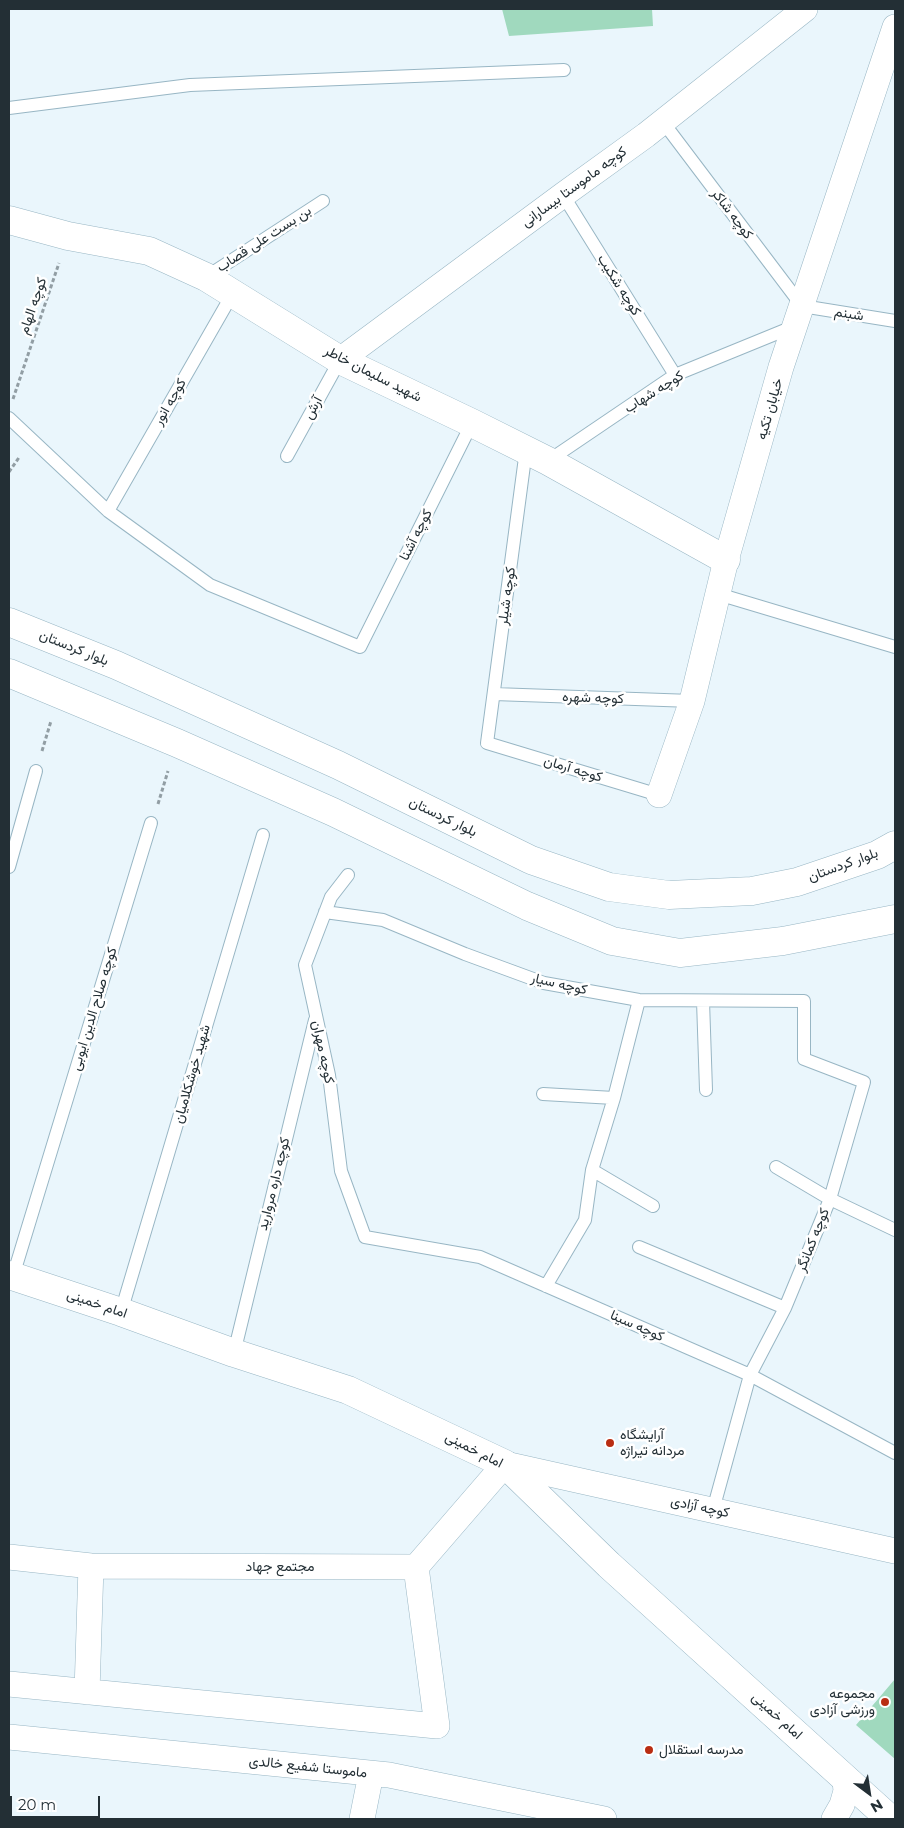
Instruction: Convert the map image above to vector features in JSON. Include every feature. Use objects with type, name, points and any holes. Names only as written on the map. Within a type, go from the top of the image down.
[{"type":"main road","name":"شهید سلیمان خاطر","points":[[9,220],[68,236],[149,251],[206,277],[340,360],[472,422],[726,560]]},
{"type":"main road","name":"بلوار کردستان","points":[[9,622],[116,666],[338,765],[531,860],[609,887],[669,895],[752,891],[797,882],[876,855],[895,845]]},
{"type":"main road","points":[[9,673],[177,743],[333,812],[527,906],[612,941],[680,953],[783,942],[895,919]]},
{"type":"main road","name":"امام خمینی","points":[[10,1279],[121,1312],[348,1390],[504,1464],[609,1565],[890,1819]]},
{"type":"street","name":"کوچه ماموستا بیسارانی","points":[[340,360],[662,122],[805,9]]},
{"type":"street","name":"خیابان تکیه","points":[[659,795],[692,702],[726,560],[782,367],[895,27]]},
{"type":"street","name":"کوچه آزادی","points":[[504,1464],[895,1551]]},
{"type":"street","points":[[9,1684],[437,1726],[416,1566],[504,1464]]},
{"type":"street","name":"مجتمع جهاد","points":[[9,1557],[91,1566],[416,1566]]},
{"type":"street","points":[[87,1692],[91,1566]]},
{"type":"street","name":"ماموستا شفیع خالدی","points":[[9,1737],[389,1775],[505,1809],[604,1819]]},
{"type":"street","points":[[362,1819],[371,1774]]},
{"type":"street","points":[[834,1819],[842,1805],[846,1790],[845,1780]]},
{"type":"lane","points":[[9,108],[190,85],[564,70]]},
{"type":"lane","name":"کوچه شاکر","points":[[662,122],[798,316]]},
{"type":"lane","name":"کوچه شکیب","points":[[562,195],[675,376]]},
{"type":"lane","name":"بن بست علی قصاب","points":[[206,277],[323,201]]},
{"type":"lane","name":"کوچه انور","points":[[108,511],[232,293]]},
{"type":"lane","name":"شبنم","points":[[798,316],[895,321]]},
{"type":"lane","name":"کوچه شهاب","points":[[537,456],[675,376],[798,316]]},
{"type":"lane","name":"آرش","points":[[287,456],[340,360]]},
{"type":"lane","points":[[9,418],[108,511]]},
{"type":"lane","name":"کوچه آشنا","points":[[108,511],[210,585],[360,647],[472,422]]},
{"type":"lane","name":"کوچه شیلر","points":[[487,743],[494,694],[537,456]]},
{"type":"lane","points":[[718,594],[895,647]]},
{"type":"lane","name":"کوچه شهره","points":[[494,694],[692,702]]},
{"type":"lane","name":"کوچه آرمان","points":[[487,743],[659,795]]},
{"type":"lane","points":[[9,867],[36,771]]},
{"type":"lane","name":"کوچه صلاح الدین ایوبی","points":[[10,1279],[151,823]]},
{"type":"lane","name":"شهید خوشکلامیان","points":[[121,1312],[262,836]]},
{"type":"lane","name":"کوچه مهران","points":[[348,875],[331,897],[304,965],[329,1075],[341,1171],[365,1237]]},
{"type":"lane","name":"کوچه سیار","points":[[325,912],[383,920],[465,954],[544,983],[639,1000],[804,1001]]},
{"type":"lane","points":[[546,1286],[585,1220],[592,1170],[614,1098],[639,1000]]},
{"type":"lane","points":[[703,1001],[706,1090]]},
{"type":"lane","name":"کوچه کمانگر","points":[[712,1510],[750,1375],[785,1308],[830,1199],[864,1082],[804,1059],[804,1001]]},
{"type":"lane","name":"کوچه داره مروارید","points":[[234,1352],[316,1016]]},
{"type":"lane","points":[[543,1094],[614,1098]]},
{"type":"lane","points":[[776,1167],[830,1199],[895,1230]]},
{"type":"lane","points":[[592,1170],[653,1206]]},
{"type":"lane","name":"کوچه سینا","points":[[365,1237],[480,1257],[750,1375],[895,1453]]},
{"type":"lane","points":[[639,1247],[785,1308]]},
{"type":"path","name":"کوچه الهام","points":[[12,402],[68,236]]},
{"type":"path","points":[[36,771],[59,693]]},
{"type":"path","points":[[151,823],[177,743]]},
{"type":"green space","points":[[502,9],[652,9],[653,26],[509,36]]},
{"type":"green space","name":"مجموعه ورزشی آزادی","points":[[895,1679],[895,1759],[856,1725]]},
{"type":"place","name":"آرایشگاه مردانه تیراژه","points":[[610,1443]]},
{"type":"place","name":"مجموعه ورزشی آزادی","points":[[885,1702]]},
{"type":"place","name":"مدرسه استقلال","points":[[649,1750]]}]
